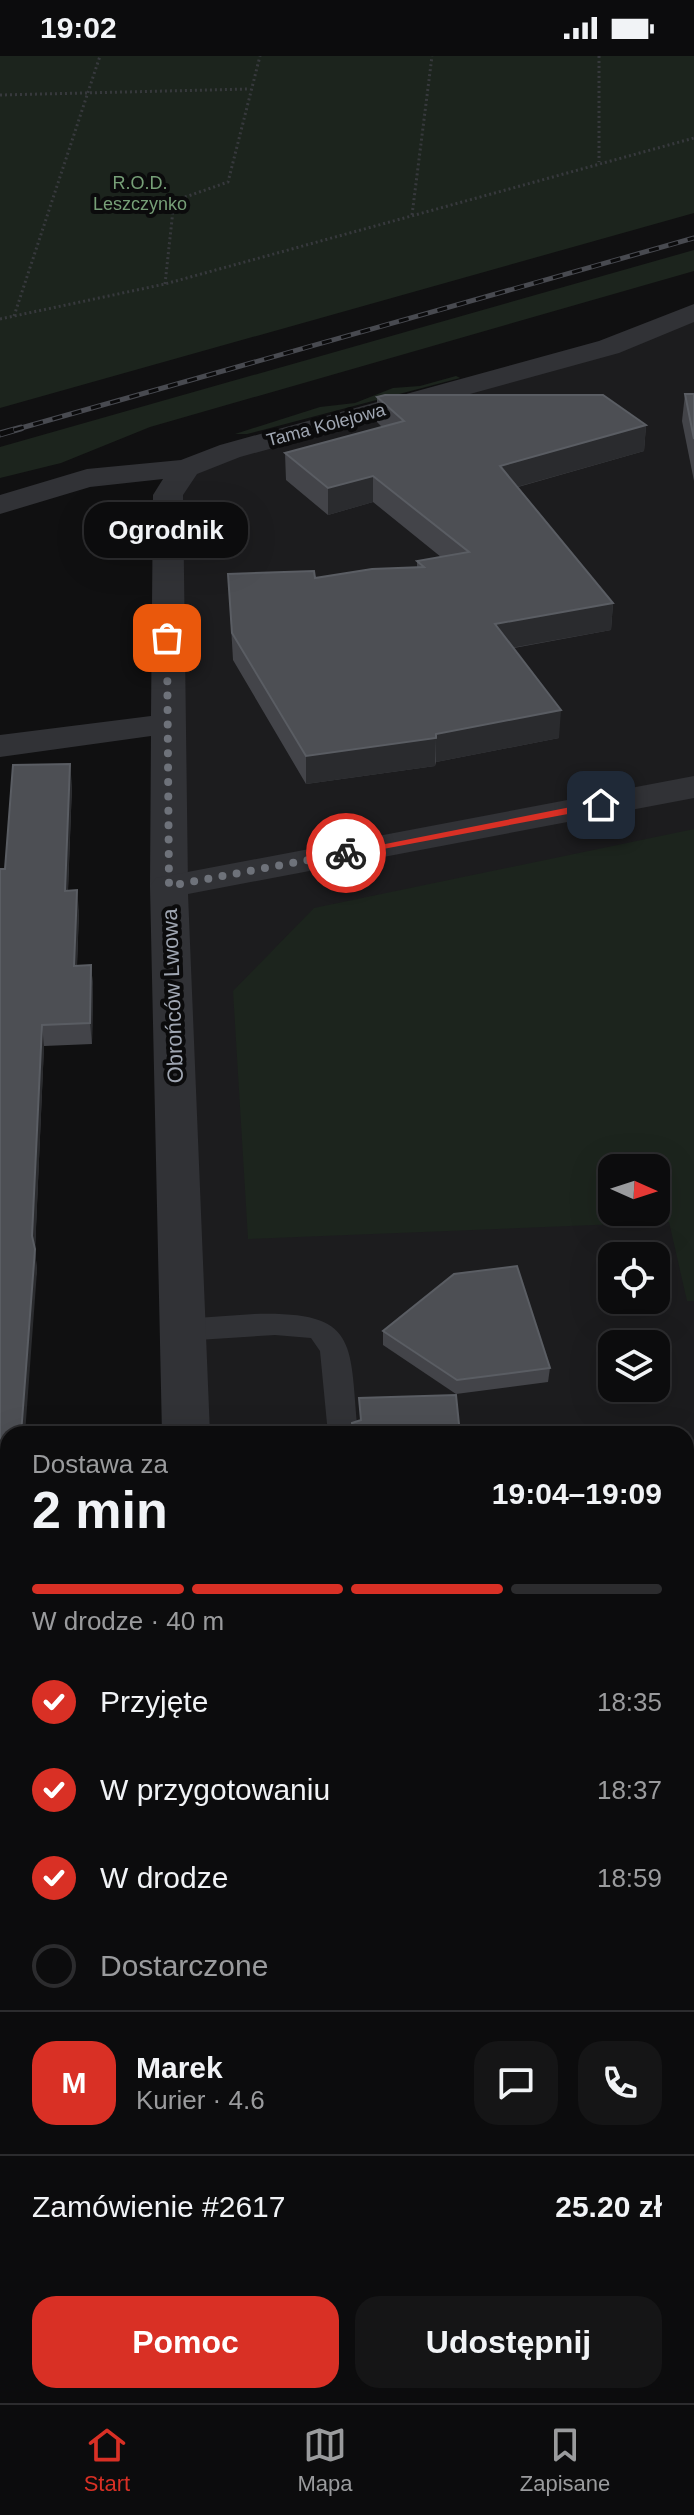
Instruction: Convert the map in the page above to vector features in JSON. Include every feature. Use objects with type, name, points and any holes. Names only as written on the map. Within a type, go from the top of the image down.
[{"type":"street","name":"Tama Kolejowa","points":[[0,505],[87,478],[186,468],[230,451],[609,347],[694,312]]},
{"type":"street","name":"Obrońców Lwowa","points":[[186,468],[168,495],[167,724],[186,1426]]},
{"type":"street","points":[[0,746],[167,724]]},
{"type":"street","points":[[169,886],[694,787]]},
{"type":"lane","points":[[182,1330],[294,1324],[322,1331],[332,1340],[335,1351],[342,1426]]},
{"type":"path","points":[[14,316],[91,93],[100,56]]},
{"type":"path","points":[[165,284],[174,201],[228,182],[260,56]]},
{"type":"path","points":[[412,215],[432,56]]},
{"type":"path","points":[[599,56],[599,162]]},
{"type":"path","points":[[0,95],[250,89]]},
{"type":"path","points":[[0,319],[165,284],[694,138]]},
{"type":"shaded area","points":[[694,312],[694,1426],[186,1426],[168,495],[186,468],[609,347]]},
{"type":"green space","name":"R.O.D. Leszczynko","points":[[0,56],[694,56],[694,213],[0,408]]},
{"type":"green space","points":[[694,250],[694,271],[150,427],[61,463],[0,478],[0,447]]},
{"type":"green space","points":[[456,376],[460,378],[247,434],[235,434],[320,407],[355,403],[393,388],[420,386]]},
{"type":"green space","points":[[694,829],[694,1301],[687,1301],[670,1226],[670,1154],[598,1154],[598,1225],[248,1239],[233,991],[314,908]]},
{"type":"building","points":[[685,394],[694,394],[694,439]]},
{"type":"building","points":[[603,395],[646,425],[500,466],[613,603],[495,624],[561,710],[436,734],[436,738],[306,756],[232,633],[228,574],[314,571],[315,578],[372,569],[424,567],[417,561],[469,552],[373,476],[328,488],[285,453],[404,421],[377,397]]},
{"type":"building","points":[[70,764],[65,891],[77,890],[74,966],[91,965],[90,1023],[42,1025],[32,1236],[35,1249],[22,1426],[0,1426],[0,869],[5,869],[13,765]]},
{"type":"building","points":[[517,1266],[550,1368],[457,1380],[383,1331],[454,1274]]},
{"type":"building","points":[[456,1395],[459,1426],[352,1426],[352,1423],[361,1420],[359,1398]]},
{"type":"railway","points":[[14,430],[694,238]]},
{"type":"railway","points":[[14,430],[21,428]]},
{"type":"railway","points":[[0,434],[14,430]]},
{"type":"way so far","points":[[167,638],[169,886],[346,853]]},
{"type":"place","name":"Ogrodnik","points":[[167,638]]},
{"type":"route","points":[[346,853],[601,805]]}]
